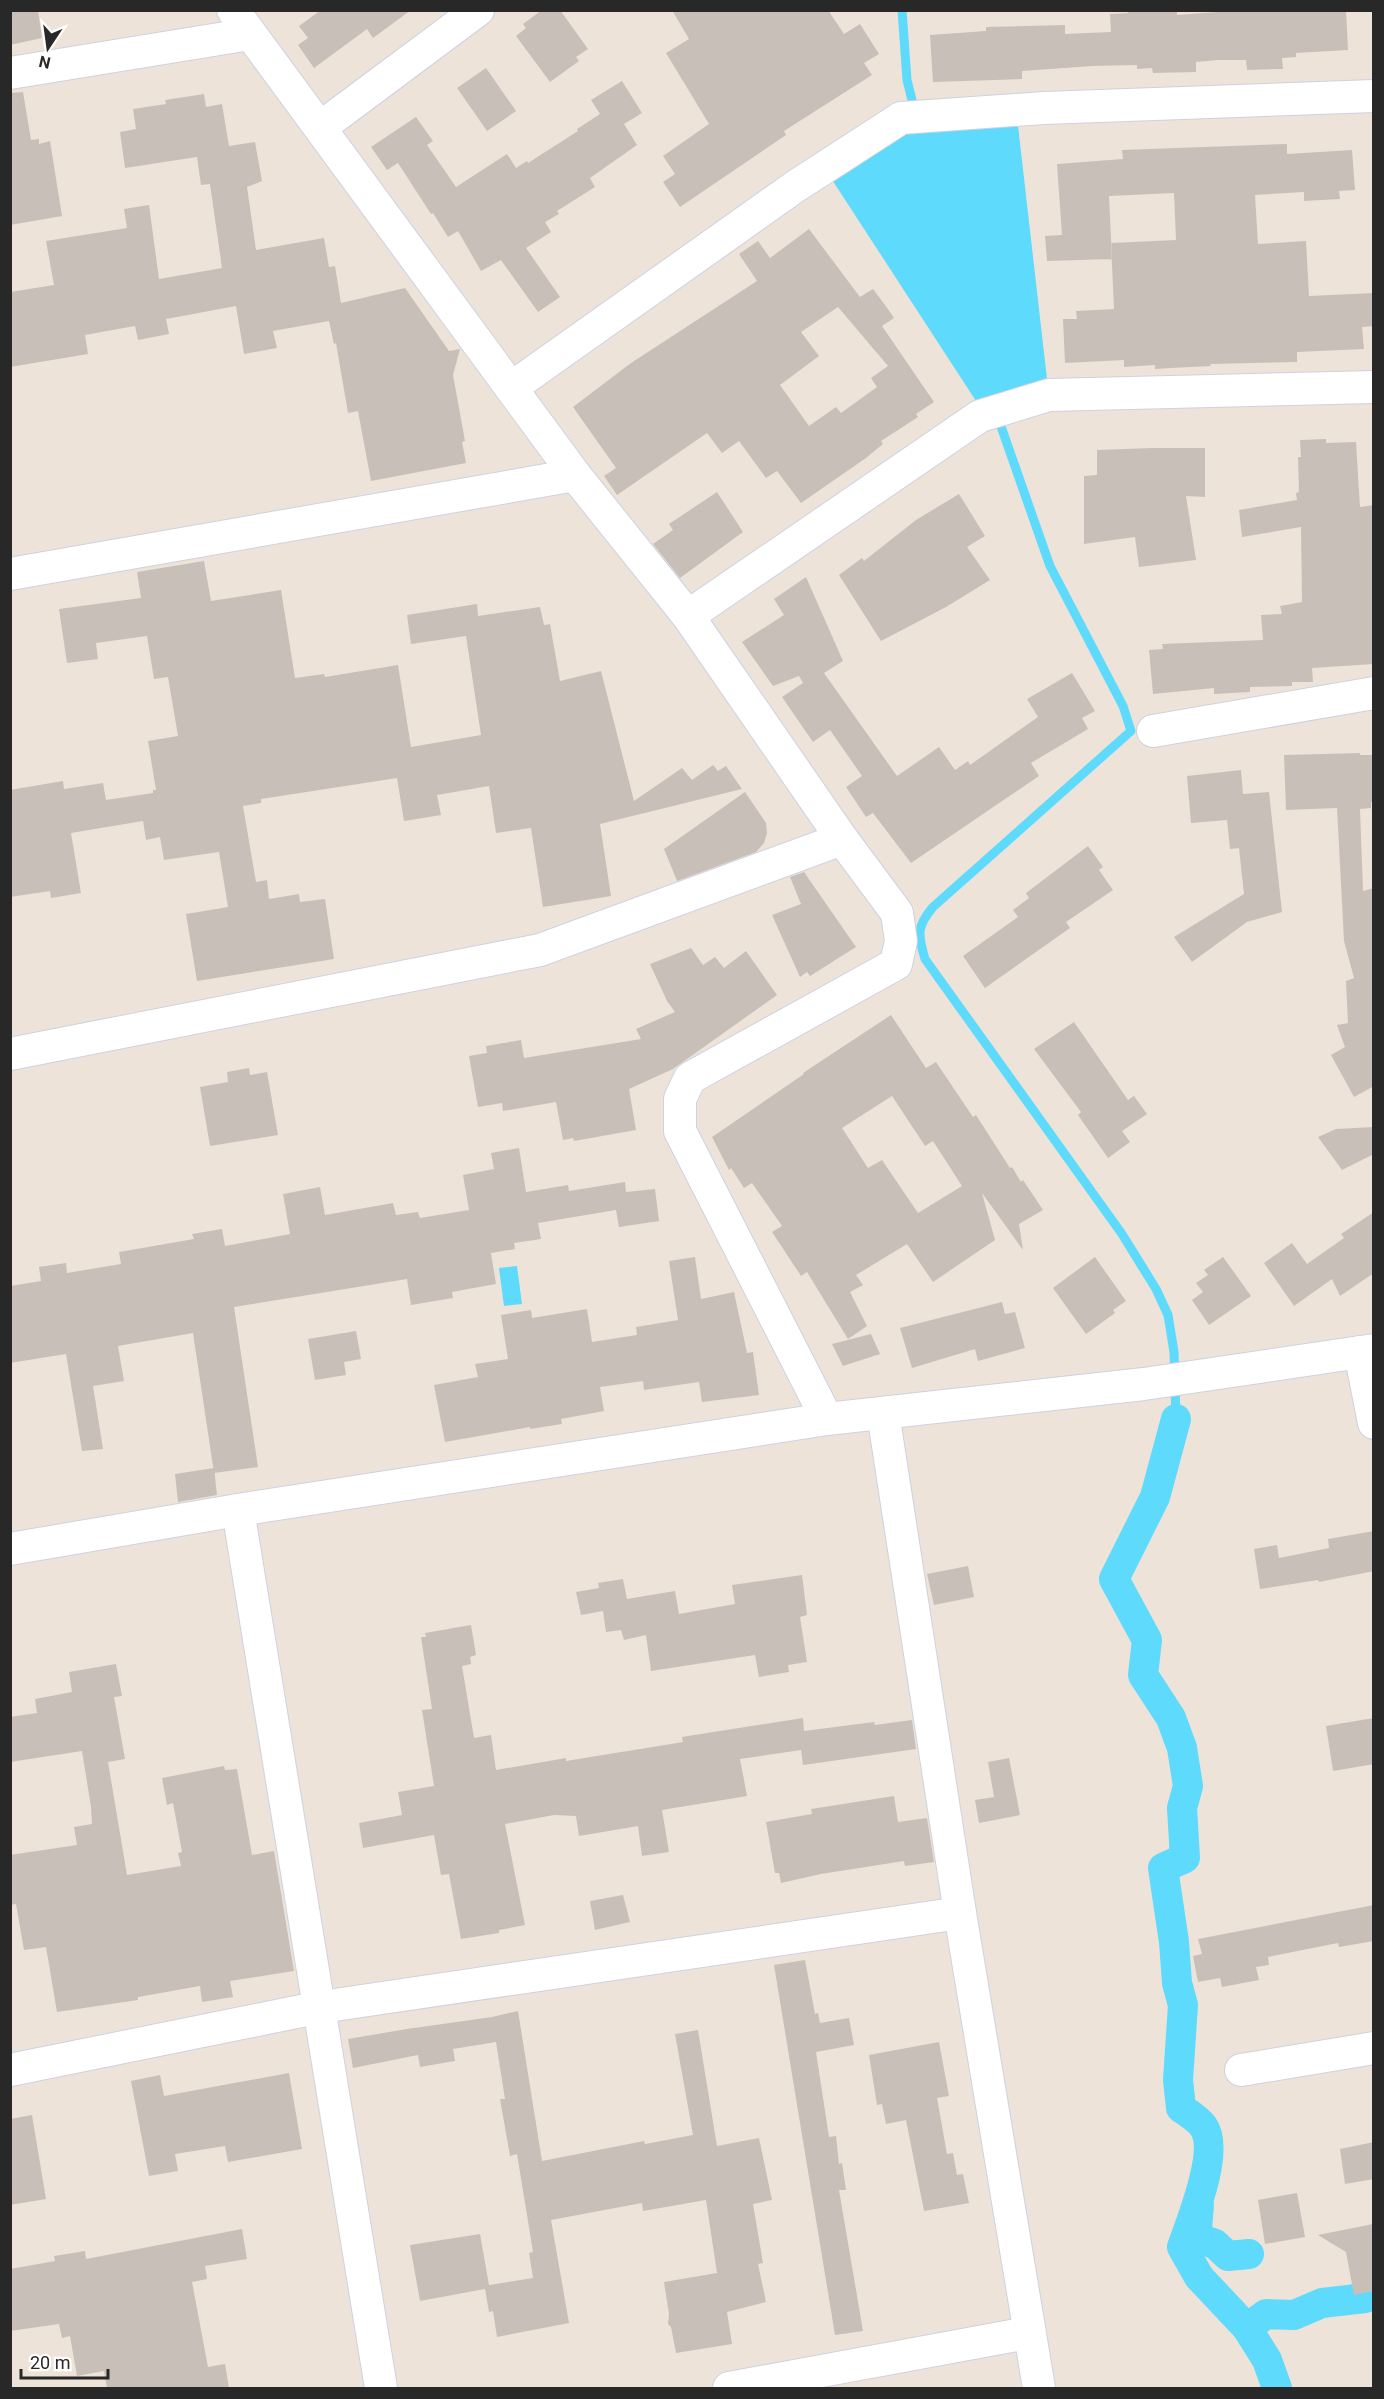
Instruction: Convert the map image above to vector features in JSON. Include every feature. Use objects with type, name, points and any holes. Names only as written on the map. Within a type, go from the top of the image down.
[{"type":"street","points":[[321,127],[478,10]]},
{"type":"street","points":[[10,73],[242,22],[575,475],[688,616],[842,839],[897,914],[901,941],[896,964],[690,1078],[680,1099],[680,1131],[827,1419]]},
{"type":"street","points":[[511,388],[796,186],[916,117],[1044,108],[1374,96]]},
{"type":"street","points":[[688,616],[980,416],[1048,395],[1374,387]]},
{"type":"street","points":[[10,574],[575,475]]},
{"type":"street","points":[[1153,731],[1374,693]]},
{"type":"street","points":[[10,1054],[540,950],[842,839]]},
{"type":"street","points":[[10,1549],[238,1510],[827,1419],[1144,1384],[1203,1373],[1367,1351],[1374,1423]]},
{"type":"street","points":[[883,1413],[960,1913],[1028,2333],[1039,2388]]},
{"type":"street","points":[[238,1510],[321,2007],[381,2388]]},
{"type":"street","points":[[10,2070],[321,2007],[960,1913]]},
{"type":"street","points":[[1241,2070],[1374,2048]]},
{"type":"street","points":[[729,2388],[1028,2333]]},
{"type":"water","points":[[1017,117],[1047,379],[976,401],[827,172],[902,125]]},
{"type":"water","points":[[517,1266],[522,1304],[504,1306],[499,1268]]},
{"type":"building","points":[[10,10],[38,10],[42,38],[10,45]]},
{"type":"building","points":[[321,10],[411,10],[373,38],[367,29],[314,68],[298,45],[308,38],[299,26]]},
{"type":"building","points":[[542,10],[560,10],[588,49],[576,57],[579,61],[550,82],[516,36],[526,28],[523,24]]},
{"type":"building","points":[[672,10],[828,10],[844,34],[860,24],[879,54],[864,63],[872,75],[784,131],[786,135],[680,207],[663,182],[675,174],[663,156],[709,124],[666,53],[689,39]]},
{"type":"building","points":[[1128,10],[1177,10],[1177,15],[1243,10],[1346,10],[1348,50],[1296,53],[1296,57],[1282,58],[1283,69],[1247,70],[1246,60],[1218,60],[1196,62],[1196,72],[1153,73],[1152,68],[1137,69],[1137,65],[1092,66],[1022,71],[1022,79],[933,82],[930,35],[986,31],[986,27],[1065,25],[1065,34],[1111,32],[1110,14],[1128,13]]},
{"type":"building","points":[[486,68],[516,111],[487,131],[457,88]]},
{"type":"building","points":[[622,81],[642,113],[624,124],[637,145],[590,178],[595,187],[557,211],[559,214],[545,222],[551,232],[526,248],[560,297],[538,312],[501,260],[481,271],[458,231],[448,237],[398,163],[387,170],[371,147],[416,117],[433,141],[427,145],[456,187],[507,154],[516,168],[527,161],[528,163],[600,114],[591,100]]},
{"type":"building","points":[[23,92],[31,140],[39,139],[39,144],[50,141],[62,216],[10,225],[10,93]]},
{"type":"building","points":[[204,94],[206,107],[222,104],[229,146],[255,142],[262,181],[247,187],[256,250],[324,238],[329,267],[335,266],[341,303],[405,288],[449,351],[460,349],[453,375],[465,441],[462,442],[466,463],[371,481],[358,411],[348,413],[336,343],[334,344],[329,321],[273,331],[277,348],[244,354],[236,306],[166,319],[169,334],[138,340],[135,326],[85,335],[88,354],[10,367],[10,292],[54,285],[46,241],[127,228],[124,209],[149,205],[159,279],[222,268],[210,184],[201,185],[197,157],[125,168],[120,132],[136,129],[133,109],[166,104],[165,100]]},
{"type":"building","points":[[1287,144],[1287,154],[1352,150],[1355,190],[1339,191],[1340,199],[1304,201],[1304,192],[1255,195],[1258,244],[1306,241],[1309,296],[1374,293],[1374,326],[1362,327],[1364,349],[1297,352],[1297,362],[1210,364],[1211,366],[1155,369],[1155,365],[1124,367],[1124,360],[1065,363],[1063,319],[1077,319],[1076,311],[1114,309],[1112,259],[1047,261],[1045,236],[1062,235],[1057,164],[1123,159],[1122,150]],"holes":[[[1174,193],[1176,240],[1111,243],[1109,196]]]},
{"type":"building","points":[[809,229],[860,297],[873,289],[885,305],[894,318],[882,326],[934,402],[916,414],[918,417],[881,441],[883,444],[866,458],[801,503],[777,471],[766,478],[739,441],[722,453],[707,433],[617,495],[604,476],[616,468],[573,407],[631,363],[757,281],[739,254],[758,241],[770,258]],"holes":[[[838,307],[888,366],[871,378],[877,387],[841,413],[836,407],[809,426],[780,385],[819,356],[801,332]]]},
{"type":"building","points":[[1326,439],[1326,443],[1356,442],[1360,507],[1374,505],[1374,664],[1312,668],[1313,682],[1292,682],[1292,686],[1250,687],[1250,692],[1214,694],[1214,688],[1153,694],[1149,650],[1163,649],[1162,644],[1263,640],[1261,615],[1282,614],[1280,606],[1302,602],[1301,527],[1242,537],[1239,510],[1297,500],[1296,493],[1299,492],[1298,457],[1301,457],[1300,440]]},
{"type":"building","points":[[1205,448],[1205,497],[1186,496],[1196,560],[1139,567],[1135,537],[1084,544],[1084,476],[1097,475],[1097,450]]},
{"type":"building","points":[[717,492],[743,532],[680,578],[653,544],[673,530],[669,524]]},
{"type":"building","points":[[959,494],[985,536],[967,547],[990,580],[946,607],[881,641],[839,575],[862,558],[864,561],[916,520]]},
{"type":"building","points":[[204,561],[211,601],[281,590],[295,678],[324,674],[325,677],[398,665],[411,747],[481,735],[466,636],[411,644],[407,615],[477,604],[478,616],[540,607],[544,625],[550,624],[560,681],[601,671],[634,801],[682,768],[692,780],[713,765],[718,771],[726,766],[742,789],[600,824],[611,896],[543,907],[531,828],[496,833],[489,786],[437,795],[441,815],[404,821],[397,778],[261,799],[261,803],[243,806],[256,882],[267,880],[269,899],[299,894],[300,902],[325,899],[334,959],[197,981],[186,914],[228,907],[219,852],[164,860],[160,837],[146,840],[143,821],[71,833],[81,893],[51,898],[50,891],[10,897],[10,790],[63,781],[64,789],[103,783],[106,800],[153,793],[153,790],[156,790],[148,741],[178,736],[168,677],[154,679],[147,636],[96,643],[98,659],[67,663],[59,609],[141,598],[137,572]]},
{"type":"building","points":[[806,577],[843,661],[824,673],[897,776],[939,747],[955,770],[968,761],[970,765],[1038,717],[1027,699],[1072,673],[1095,711],[1082,718],[1088,729],[1031,763],[1039,776],[911,863],[873,813],[866,817],[846,787],[862,776],[830,730],[813,742],[782,697],[803,683],[799,676],[773,686],[742,642],[784,615],[774,599]]},
{"type":"building","points":[[1360,753],[1360,755],[1374,755],[1374,802],[1371,802],[1371,808],[1360,809],[1363,891],[1374,888],[1374,1086],[1354,1097],[1331,1055],[1345,1047],[1337,1025],[1348,1023],[1346,981],[1354,978],[1344,941],[1337,808],[1286,810],[1284,755]]},
{"type":"building","points":[[1241,770],[1243,794],[1269,792],[1282,912],[1247,922],[1192,962],[1174,937],[1244,894],[1239,848],[1230,849],[1227,820],[1191,823],[1187,776]]},
{"type":"building","points":[[745,792],[766,823],[767,833],[764,843],[756,852],[677,881],[664,849]]},
{"type":"building","points":[[1088,846],[1103,867],[1099,870],[1113,890],[1066,922],[1070,928],[985,988],[963,956],[1018,917],[1013,910],[1029,898],[1026,893]]},
{"type":"building","points":[[804,872],[856,947],[810,976],[807,972],[800,977],[772,915],[801,904],[790,877]]},
{"type":"building","points":[[691,948],[703,965],[715,957],[724,968],[746,951],[777,995],[673,1069],[629,1089],[636,1130],[574,1141],[573,1138],[563,1140],[556,1102],[503,1111],[502,1103],[478,1107],[469,1056],[487,1053],[486,1046],[521,1040],[524,1058],[641,1039],[636,1029],[675,1012],[667,1001],[650,964]]},
{"type":"building","points":[[891,1015],[926,1068],[936,1062],[973,1117],[976,1115],[1010,1168],[1012,1167],[1021,1182],[1023,1180],[1043,1210],[1019,1224],[1023,1250],[982,1193],[995,1240],[933,1282],[907,1244],[856,1275],[863,1285],[850,1292],[867,1326],[848,1339],[807,1272],[801,1276],[772,1232],[782,1226],[752,1183],[744,1188],[731,1168],[729,1170],[712,1137]],"holes":[[[892,1096],[925,1146],[933,1141],[962,1186],[918,1213],[882,1160],[868,1168],[842,1128]]]},
{"type":"building","points":[[1074,1022],[1128,1100],[1134,1096],[1147,1114],[1122,1131],[1130,1142],[1108,1158],[1078,1115],[1081,1112],[1034,1049]]},
{"type":"building","points":[[249,1068],[250,1075],[267,1072],[278,1135],[210,1146],[200,1087],[228,1082],[227,1072]]},
{"type":"building","points":[[1374,1127],[1374,1154],[1342,1170],[1318,1137],[1336,1129]]},
{"type":"building","points":[[519,1148],[526,1192],[568,1185],[569,1191],[625,1182],[626,1192],[655,1189],[659,1221],[619,1227],[616,1210],[538,1223],[541,1239],[514,1243],[515,1249],[491,1253],[496,1284],[452,1292],[453,1298],[411,1305],[407,1279],[234,1307],[258,1467],[214,1473],[193,1333],[118,1346],[124,1381],[93,1386],[103,1449],[82,1451],[66,1354],[10,1363],[10,1286],[41,1281],[39,1267],[66,1263],[67,1273],[121,1264],[119,1252],[194,1239],[192,1234],[222,1229],[225,1246],[290,1234],[283,1194],[320,1187],[325,1215],[393,1203],[396,1215],[418,1212],[420,1218],[469,1210],[463,1175],[494,1169],[491,1153]]},
{"type":"building","points":[[1374,1212],[1374,1273],[1340,1296],[1332,1279],[1294,1306],[1264,1263],[1292,1243],[1307,1264],[1344,1238],[1341,1234]]},
{"type":"building","points":[[695,1257],[701,1299],[734,1292],[747,1353],[753,1352],[759,1395],[702,1402],[699,1382],[644,1390],[643,1381],[600,1387],[604,1411],[561,1419],[562,1424],[530,1429],[530,1427],[445,1442],[434,1385],[478,1377],[475,1364],[508,1359],[501,1315],[531,1310],[532,1318],[587,1309],[592,1342],[637,1335],[636,1327],[678,1320],[669,1261]]},
{"type":"building","points":[[1095,1257],[1126,1301],[1113,1310],[1115,1313],[1086,1334],[1053,1288]]},
{"type":"building","points":[[1223,1257],[1251,1296],[1209,1325],[1192,1300],[1203,1292],[1196,1283],[1208,1275],[1204,1270]]},
{"type":"building","points":[[1002,1302],[1005,1314],[1015,1312],[1025,1348],[978,1361],[975,1349],[912,1368],[900,1328]]},
{"type":"building","points":[[356,1331],[361,1359],[344,1362],[346,1375],[315,1380],[308,1339]]},
{"type":"building","points":[[871,1334],[880,1354],[843,1366],[832,1344]]},
{"type":"building","points":[[214,1468],[217,1495],[178,1502],[175,1474]]},
{"type":"building","points":[[1374,1531],[1374,1571],[1319,1582],[1318,1580],[1260,1589],[1254,1549],[1277,1545],[1279,1558],[1329,1548],[1328,1539]]},
{"type":"building","points":[[968,1566],[974,1597],[934,1605],[927,1574]]},
{"type":"building","points":[[802,1575],[807,1615],[800,1617],[807,1662],[788,1665],[789,1672],[759,1677],[755,1655],[651,1671],[646,1635],[624,1640],[621,1630],[606,1632],[603,1611],[581,1615],[576,1592],[599,1588],[598,1583],[623,1579],[627,1599],[675,1591],[679,1614],[735,1604],[732,1585]]},
{"type":"building","points":[[471,1625],[476,1655],[470,1657],[471,1664],[462,1666],[474,1738],[491,1735],[496,1770],[683,1742],[682,1737],[803,1718],[804,1731],[874,1722],[875,1725],[912,1720],[916,1749],[803,1765],[801,1750],[740,1759],[747,1796],[662,1810],[669,1852],[642,1856],[638,1826],[579,1836],[576,1816],[554,1815],[505,1824],[525,1925],[499,1930],[499,1933],[461,1939],[449,1874],[441,1875],[434,1835],[363,1848],[359,1823],[402,1815],[398,1792],[434,1786],[422,1710],[432,1709],[421,1637],[426,1637],[425,1633]]},
{"type":"building","points":[[116,1664],[122,1696],[114,1697],[125,1759],[108,1762],[127,1875],[181,1866],[178,1853],[182,1852],[173,1803],[167,1805],[162,1778],[224,1766],[225,1770],[237,1769],[252,1855],[274,1851],[294,1971],[230,1981],[233,1997],[202,2002],[200,1986],[138,1997],[138,2000],[57,2012],[46,1947],[24,1950],[16,1904],[10,1905],[10,1855],[77,1845],[74,1827],[92,1824],[91,1807],[82,1751],[10,1762],[10,1717],[37,1713],[35,1699],[72,1692],[69,1672]]},
{"type":"building","points":[[1374,1718],[1374,1764],[1333,1771],[1326,1726]]},
{"type":"building","points":[[1009,1758],[1020,1815],[979,1823],[975,1800],[994,1797],[988,1762]]},
{"type":"building","points":[[894,1796],[898,1822],[927,1818],[934,1862],[905,1866],[904,1861],[821,1874],[781,1883],[779,1873],[775,1873],[766,1822],[812,1814],[811,1809]]},
{"type":"building","points":[[623,1895],[630,1922],[595,1930],[590,1901]]},
{"type":"building","points":[[1374,1905],[1374,1941],[1339,1947],[1338,1943],[1268,1957],[1269,1965],[1256,1967],[1259,1980],[1222,1987],[1220,1978],[1198,1982],[1193,1956],[1202,1954],[1198,1939]]},
{"type":"building","points":[[805,1960],[815,2014],[818,2013],[820,2023],[849,2018],[854,2045],[816,2052],[829,2137],[836,2136],[839,2164],[842,2163],[846,2190],[839,2190],[863,2331],[835,2335],[774,1965]]},
{"type":"building","points":[[518,2011],[542,2161],[644,2141],[645,2144],[693,2135],[675,2034],[698,2030],[717,2146],[759,2138],[772,2200],[753,2204],[763,2263],[758,2264],[766,2302],[727,2312],[732,2344],[676,2353],[671,2327],[668,2324],[669,2314],[664,2282],[717,2273],[706,2200],[643,2211],[642,2203],[551,2220],[569,2323],[497,2337],[493,2311],[489,2312],[485,2289],[420,2301],[410,2245],[480,2234],[489,2285],[533,2278],[529,2253],[533,2252],[517,2154],[510,2156],[500,2099],[505,2099],[496,2042],[453,2049],[455,2061],[420,2067],[418,2055],[353,2068],[348,2039]]},
{"type":"building","points":[[939,2042],[949,2096],[937,2098],[947,2154],[953,2153],[957,2175],[963,2174],[969,2203],[924,2211],[906,2120],[886,2124],[882,2104],[877,2105],[869,2055]]},
{"type":"building","points":[[289,2073],[302,2149],[228,2162],[225,2146],[175,2154],[178,2171],[149,2176],[131,2081],[160,2075],[164,2096]]},
{"type":"building","points":[[32,2115],[46,2199],[10,2205],[10,2119]]},
{"type":"building","points":[[1374,2142],[1374,2179],[1345,2184],[1340,2149]]},
{"type":"building","points":[[1297,2193],[1305,2237],[1265,2244],[1258,2200]]},
{"type":"building","points":[[1373,2224],[1374,2291],[1354,2295],[1346,2252],[1318,2235]]},
{"type":"building","points":[[242,2229],[247,2259],[205,2266],[207,2279],[192,2282],[208,2367],[225,2364],[229,2388],[107,2388],[104,2371],[77,2376],[70,2336],[62,2338],[59,2324],[10,2331],[10,2269],[55,2261],[54,2256],[85,2251],[86,2259]]},
{"type":"waterway","points":[[902,10],[907,80],[915,112]]},
{"type":"waterway","points":[[997,415],[1050,566],[1123,706],[1131,731],[933,907],[921,926],[921,944],[925,959],[1122,1234],[1156,1289],[1168,1315],[1174,1352],[1176,1419]]},
{"type":"waterway","points":[[1176,1419],[1155,1497],[1114,1579],[1147,1640],[1143,1675],[1171,1718],[1182,1748],[1188,1786],[1182,1808],[1185,1858],[1163,1868],[1174,1942],[1177,1983],[1183,2005],[1178,2080],[1181,2108],[1203,2126],[1208,2137],[1209,2151],[1203,2186],[1182,2247],[1199,2277],[1247,2328],[1267,2360],[1277,2388]]},
{"type":"waterway","points":[[1199,2206],[1197,2228],[1201,2239],[1215,2244],[1228,2256],[1249,2254]]},
{"type":"waterway","points":[[1247,2328],[1266,2314],[1294,2315],[1322,2303],[1365,2298],[1374,2294]]}]
